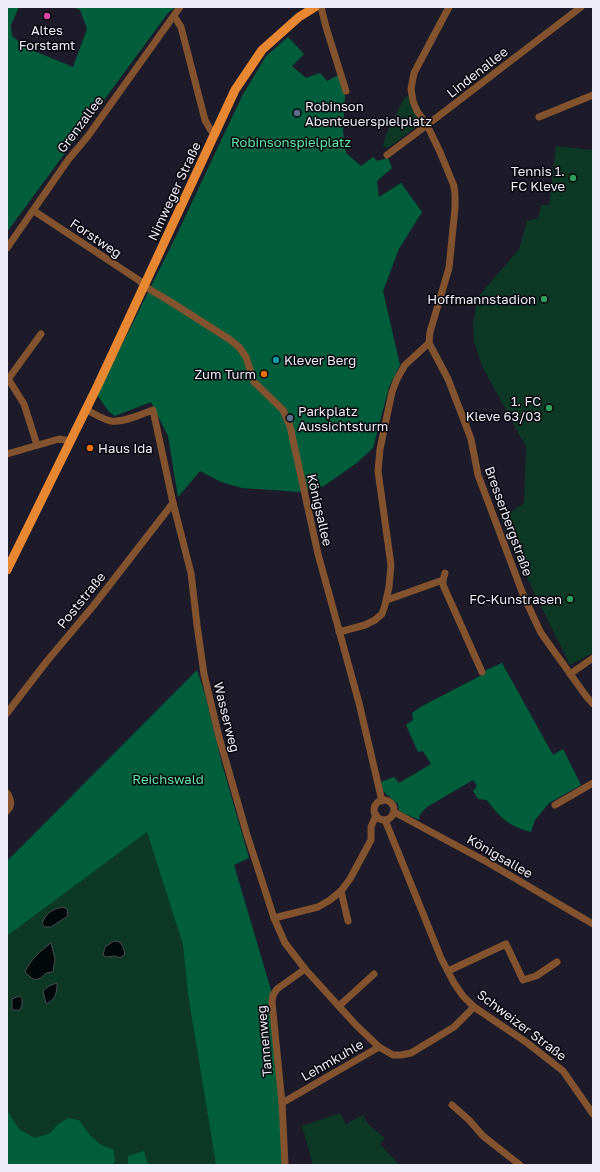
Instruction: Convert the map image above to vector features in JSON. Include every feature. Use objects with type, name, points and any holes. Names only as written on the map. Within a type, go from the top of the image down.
[{"type":"main road","name":"Nimweger Straße","points":[[7,570],[144,286],[214,134],[236,90],[262,50],[299,17],[316,7]]},
{"type":"street","name":"Grenzallee","points":[[7,248],[68,160],[88,136],[180,7]]},
{"type":"street","points":[[321,7],[346,91]]},
{"type":"street","points":[[339,632],[365,625],[375,620],[382,614],[389,587],[391,565],[378,470],[380,449],[392,392],[397,378],[405,365],[429,343],[430,332],[449,268],[456,208],[454,186],[427,125],[417,111],[411,90],[411,84],[414,74],[449,7]]},
{"type":"street","name":"Lindenallee","points":[[387,155],[581,7]]},
{"type":"street","points":[[174,16],[181,27],[204,120],[214,134]]},
{"type":"street","points":[[539,117],[593,95]]},
{"type":"street","name":"Forstweg","points":[[34,211],[140,281],[144,286]]},
{"type":"street","name":"Königsallee","points":[[144,286],[229,339],[239,347],[246,358],[254,382],[283,410],[290,426],[316,546],[359,703],[382,801],[392,804],[394,812],[487,862],[593,924]]},
{"type":"street","points":[[37,445],[24,404],[8,378],[41,334]]},
{"type":"street","name":"Bresserbergstraße","points":[[429,343],[448,379],[460,410],[470,439],[478,475],[524,598],[541,633],[593,704]]},
{"type":"street","name":"Wasserweg","points":[[85,409],[115,422],[154,410],[173,503],[191,573],[204,674],[219,737],[247,835],[274,918],[285,943],[305,969],[379,1047]]},
{"type":"street","points":[[7,454],[60,439],[70,441]]},
{"type":"street","name":"Poststraße","points":[[7,713],[173,503]]},
{"type":"street","points":[[386,600],[444,576],[443,585],[482,672]]},
{"type":"street","points":[[570,674],[593,658]]},
{"type":"street","points":[[555,805],[593,783]]},
{"type":"street","points":[[7,793],[11,802],[10,808],[7,811]]},
{"type":"street","points":[[274,918],[318,908],[341,891],[350,879],[370,840],[371,827],[376,815],[376,804],[382,801]]},
{"type":"street","points":[[376,815],[386,820],[392,816],[394,812]]},
{"type":"street","name":"Schweizer Straße","points":[[386,820],[441,958],[454,983],[463,996],[474,1007],[526,1042],[563,1070],[593,1114]]},
{"type":"street","points":[[341,891],[348,922]]},
{"type":"street","points":[[448,971],[506,944],[523,980],[536,976],[557,962]]},
{"type":"street","name":"Tannenweg","points":[[282,1103],[272,1002],[273,995],[278,989],[305,969]]},
{"type":"street","points":[[339,1006],[374,974]]},
{"type":"street","name":"Lehmkuhle","points":[[282,1103],[379,1047],[393,1055],[411,1053],[454,1027],[474,1007]]},
{"type":"street","points":[[282,1103],[285,1165]]},
{"type":"street","points":[[452,1105],[470,1120],[484,1136],[520,1165]]},
{"type":"green space","points":[[7,7],[19,7],[11,25],[12,36],[27,48],[73,67],[87,29],[80,10],[73,7],[176,7],[168,13],[7,232]]},
{"type":"green space","name":"Robinsonspielplatz","points":[[288,37],[304,54],[292,66],[306,78],[320,73],[327,81],[338,75],[345,96],[343,131],[346,153],[361,166],[373,157],[377,161],[388,158],[392,168],[377,181],[379,197],[401,183],[422,212],[399,249],[383,291],[400,365],[389,387],[373,448],[358,462],[324,486],[300,492],[242,488],[221,482],[200,471],[178,497],[168,436],[151,402],[115,416],[109,412],[97,395],[177,234],[242,96],[266,56]]},
{"type":"green space","points":[[409,95],[413,111],[421,123],[387,148],[383,146],[385,137],[404,98]]},
{"type":"green space","name":"1. FC Kleve 63/03","points":[[556,146],[593,150],[593,653],[570,665],[510,544],[501,518],[524,503],[526,447],[483,368],[474,342],[473,322],[478,297],[519,249],[527,221],[538,218],[541,205],[549,205]]},
{"type":"green space","points":[[502,663],[553,755],[563,749],[581,785],[549,803],[535,820],[531,832],[511,824],[496,812],[487,800],[478,799],[473,791],[477,786],[473,780],[427,807],[420,814],[419,820],[399,811],[398,804],[383,791],[381,782],[394,777],[399,783],[431,764],[423,751],[418,752],[406,725],[413,720],[412,713],[422,706],[482,675],[486,670]]},
{"type":"green space","name":"Reichswald","points":[[197,670],[205,694],[222,764],[249,858],[234,865],[271,990],[284,1165],[216,1165],[188,995],[183,945],[147,832],[7,936],[7,861]]},
{"type":"green space","points":[[147,831],[183,945],[188,995],[216,1165],[113,1165],[115,1161],[114,1150],[100,1144],[90,1135],[79,1120],[68,1118],[58,1124],[50,1133],[35,1138],[19,1129],[7,1110],[7,936]],"holes":[[[63,907],[67,909],[68,916],[51,927],[45,916],[56,908]],[[114,941],[120,942],[115,956],[106,957],[105,947]],[[51,943],[53,950],[53,972],[25,972],[27,967],[40,952]]]},
{"type":"green space","points":[[7,1110],[19,1129],[35,1138],[50,1133],[58,1124],[68,1118],[79,1120],[90,1135],[100,1144],[114,1150],[115,1161],[113,1165],[7,1165]]},
{"type":"green space","points":[[340,1113],[346,1124],[363,1115],[368,1124],[385,1138],[380,1144],[399,1165],[313,1165],[302,1126]]},
{"type":"green space","points":[[144,1151],[148,1165],[128,1165],[128,1156]]},
{"type":"shaded area","points":[[63,907],[67,909],[68,916],[51,927],[45,927],[42,924],[45,917],[50,912]]},
{"type":"shaded area","points":[[114,941],[120,942],[123,947],[125,954],[120,958],[115,956],[106,957],[103,955],[105,947]]},
{"type":"shaded area","points":[[51,943],[55,959],[53,972],[46,973],[41,978],[35,980],[25,972],[36,956]]},
{"type":"shaded area","points":[[57,983],[55,995],[52,1000],[46,1004],[43,991],[49,986]]},
{"type":"shaded area","points":[[19,996],[22,998],[20,1010],[12,1010],[12,999]]},
{"type":"place","name":"Altes Forstamt","points":[[47,16]]},
{"type":"place","name":"Robinson Abenteuerspielplatz","points":[[297,113]]},
{"type":"place","name":"Tennis 1. FC Kleve","points":[[573,178]]},
{"type":"place","name":"Hoffmannstadion","points":[[544,299]]},
{"type":"place","name":"Klever Berg","points":[[276,360]]},
{"type":"place","name":"Zum Turm","points":[[264,374]]},
{"type":"place","name":"1. FC Kleve 63/03","points":[[549,408]]},
{"type":"place","name":"Parkplatz Aussichtsturm","points":[[290,418]]},
{"type":"place","name":"Haus Ida","points":[[90,448]]},
{"type":"place","name":"FC-Kunstrasen","points":[[570,599]]}]
